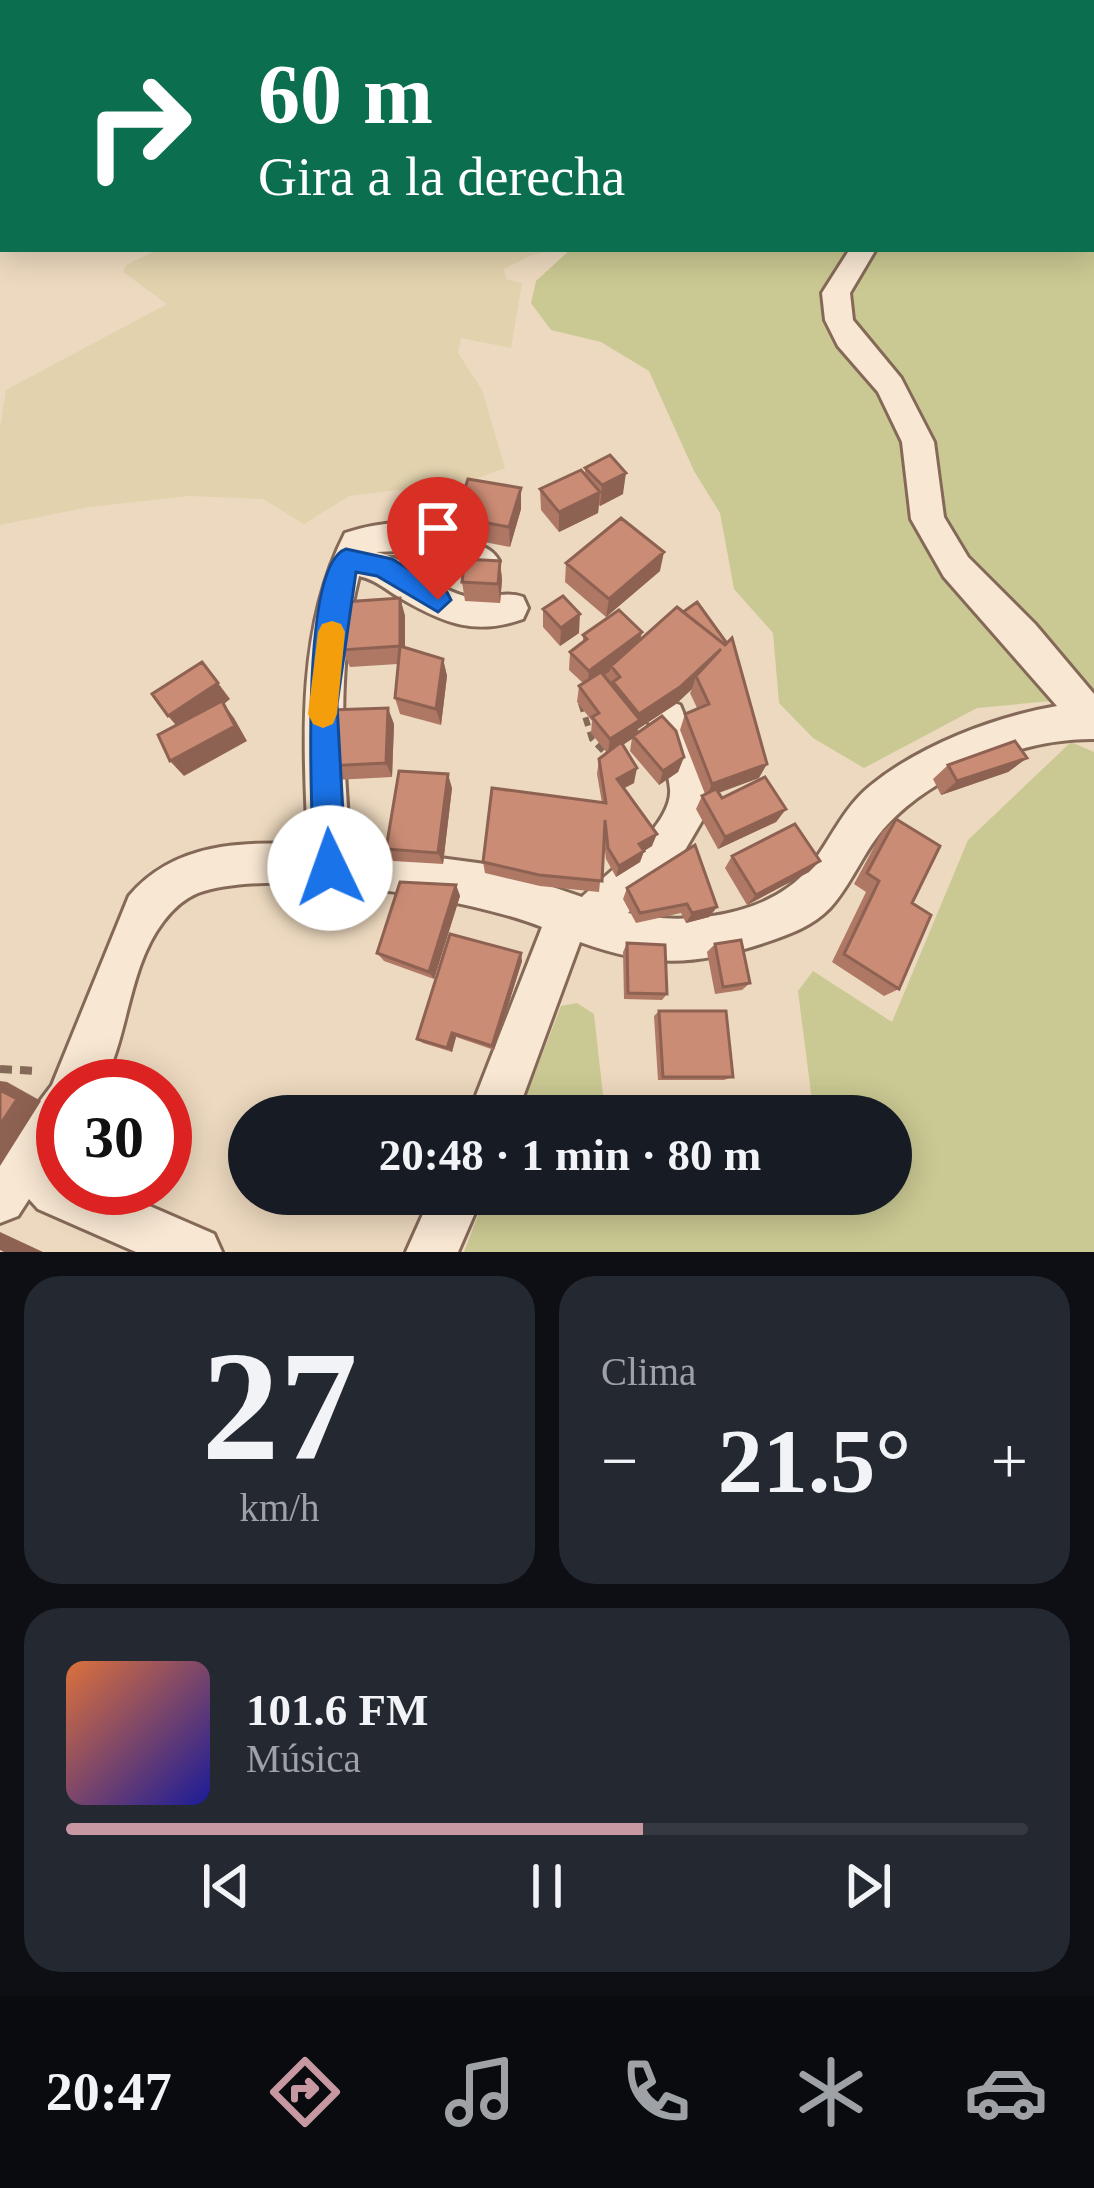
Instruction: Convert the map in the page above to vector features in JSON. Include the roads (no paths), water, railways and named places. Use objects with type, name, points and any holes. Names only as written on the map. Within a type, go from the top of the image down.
[{"type":"street","points":[[861,252],[836,293],[839,320],[848,339],[890,386],[918,442],[928,519],[956,567],[1022,635],[1093,720]]},
{"type":"street","points":[[330,868],[322,704],[346,560],[357,543],[391,533],[428,534],[482,561]]},
{"type":"street","points":[[346,560],[383,567],[465,614],[511,608]]},
{"type":"street","points":[[501,1095],[579,916],[663,849],[686,812],[691,796],[666,717]]},
{"type":"street","points":[[88,1059],[111,1010],[135,922],[159,891],[187,874],[226,866],[418,871],[482,884],[625,934],[686,941],[791,913],[825,880],[872,812],[901,785],[1064,719],[1093,720]]},
{"type":"street","points":[[0,1198],[36,1144]]},
{"type":"street","points":[[111,1215],[196,1252]]},
{"type":"street","points":[[432,1252],[449,1215]]}]
